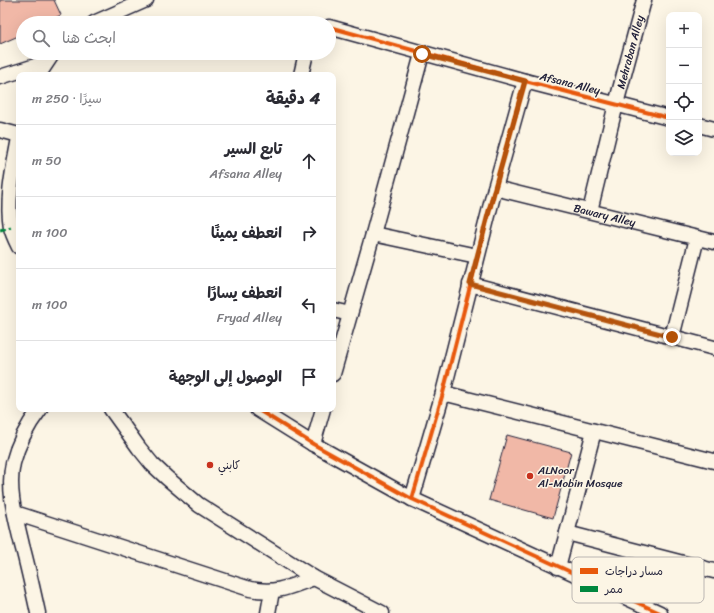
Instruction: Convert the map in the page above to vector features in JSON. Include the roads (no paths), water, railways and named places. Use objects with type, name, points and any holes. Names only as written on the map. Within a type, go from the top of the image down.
[{"type":"street","points":[[110,16],[146,0]]},
{"type":"street","name":"Mehraban Alley","points":[[590,212],[616,104],[644,0]]},
{"type":"street","name":"Afsana Alley","points":[[336,29],[422,54],[666,117]]},
{"type":"street","points":[[336,363],[422,54]]},
{"type":"street","points":[[302,72],[304,60]]},
{"type":"street","points":[[18,72],[46,64]]},
{"type":"street","points":[[0,77],[16,72]]},
{"type":"street","points":[[412,500],[443,393],[477,256],[525,81]]},
{"type":"street","points":[[702,126],[714,129]]},
{"type":"street","points":[[0,130],[16,135]]},
{"type":"street","points":[[16,147],[6,183],[10,206],[11,227],[16,240]]},
{"type":"street","name":"Bawary Alley","points":[[495,188],[714,242]]},
{"type":"street","points":[[373,234],[477,256]]},
{"type":"street","points":[[672,337],[697,238]]},
{"type":"street","points":[[470,284],[714,348]]},
{"type":"street","points":[[336,311],[350,314]]},
{"type":"street","points":[[443,393],[714,461]]},
{"type":"street","points":[[38,412],[28,424],[18,444],[13,465],[11,486],[15,514],[38,613]]},
{"type":"street","points":[[113,412],[139,448],[167,478],[199,504],[314,578],[380,612]]},
{"type":"street","points":[[262,412],[313,444],[412,500],[572,573]]},
{"type":"street","points":[[313,444],[322,412]]},
{"type":"street","points":[[558,567],[594,431]]},
{"type":"street","points":[[15,514],[239,586],[261,591],[283,589],[314,578]]},
{"type":"street","points":[[567,533],[660,557]]},
{"type":"street","points":[[704,568],[714,571]]},
{"type":"street","points":[[268,613],[272,591]]},
{"type":"street","points":[[638,603],[660,613]]},
{"type":"place","name":"كابني","points":[[210,465]]},
{"type":"place","name":"ALNoor Al-Mobin Mosque","points":[[530,476]]}]
